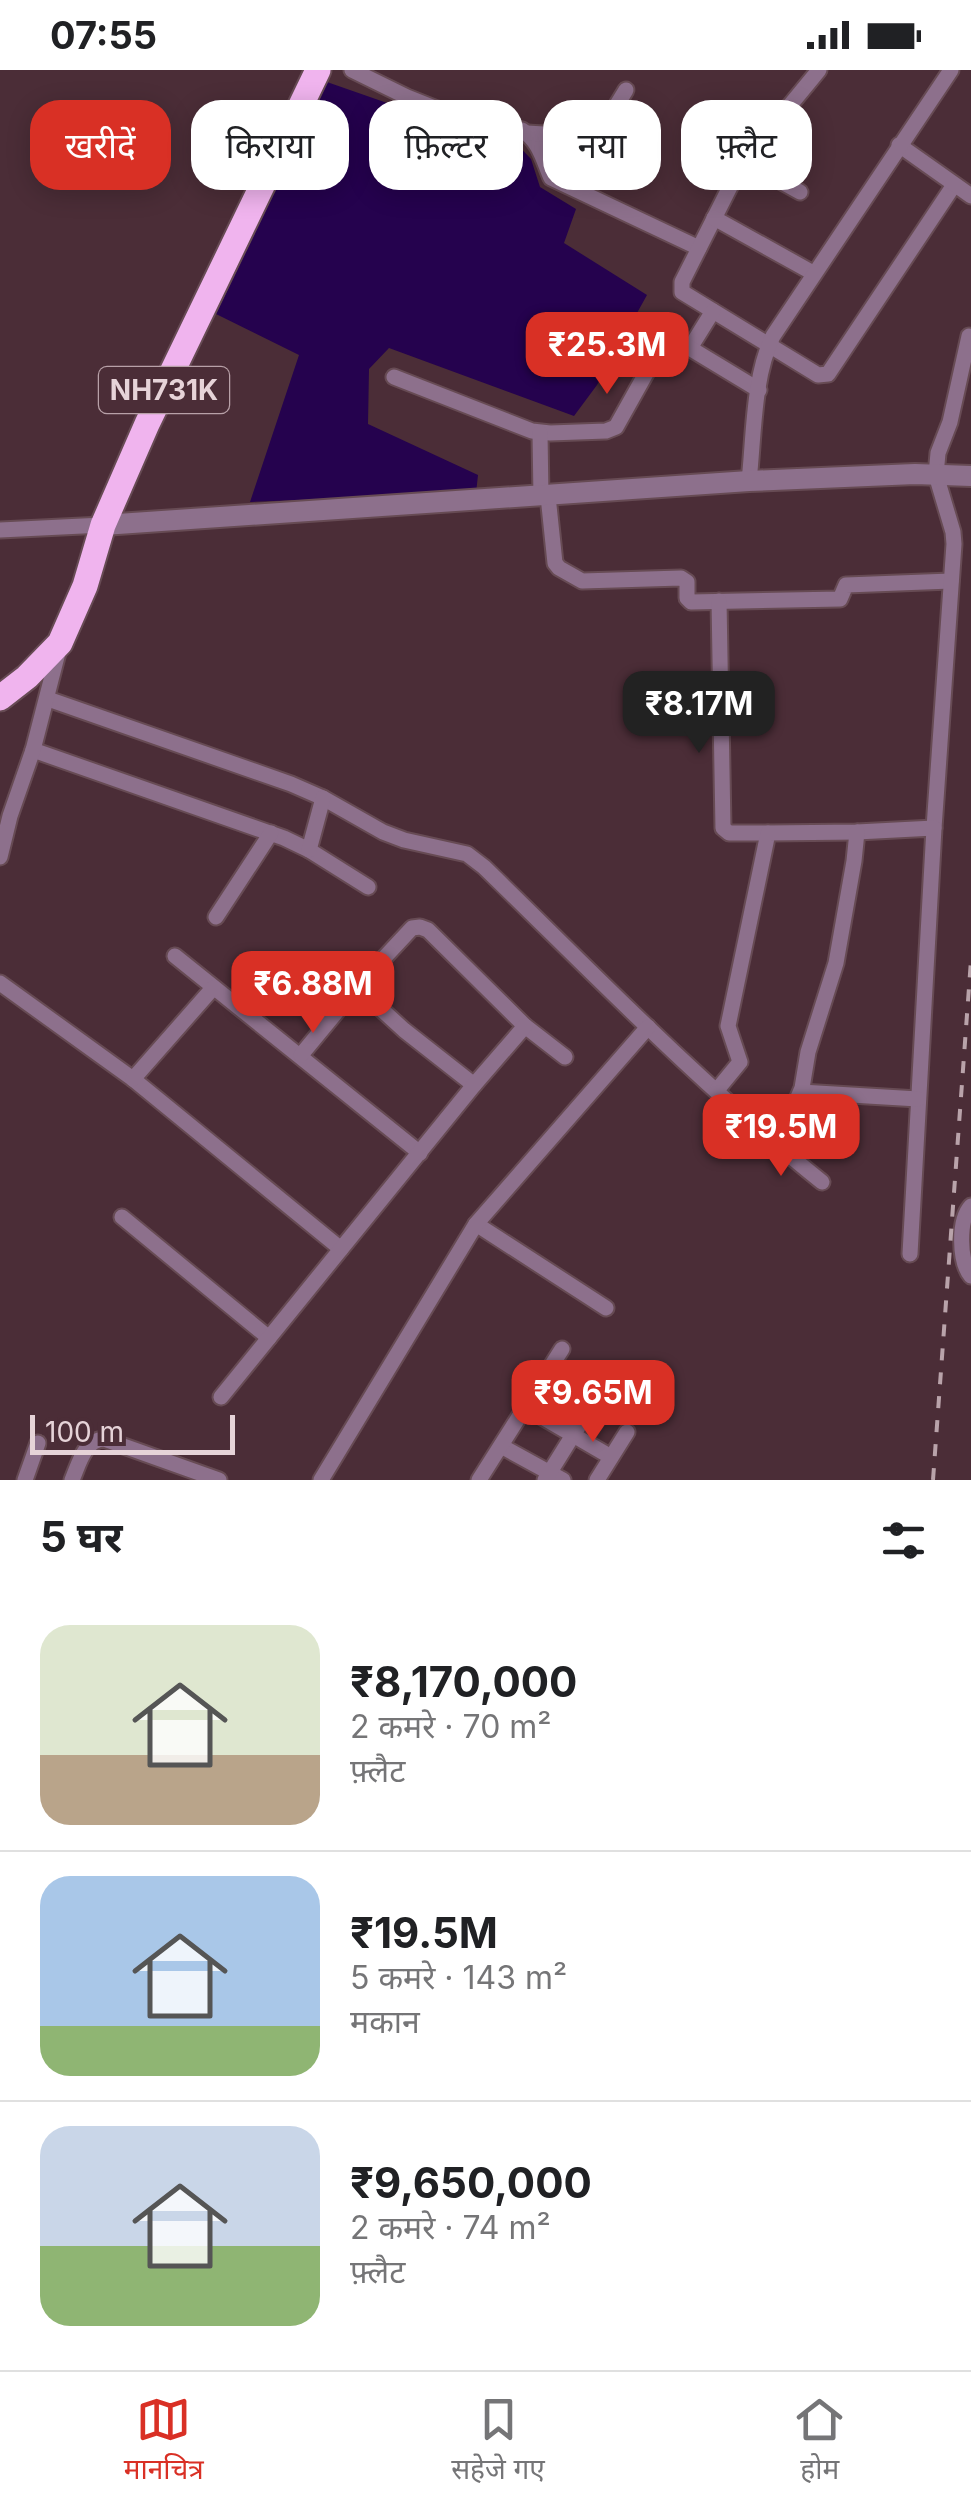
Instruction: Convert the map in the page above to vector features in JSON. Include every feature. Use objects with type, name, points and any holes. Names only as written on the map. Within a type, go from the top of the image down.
[{"type":"highway","name":"NH731K","points":[[0,698],[60,643],[84,586],[103,525],[148,424],[318,70]]},
{"type":"street","points":[[352,70],[437,109],[527,132],[594,137],[626,90]]},
{"type":"street","points":[[794,100],[819,70]]},
{"type":"street","points":[[748,481],[759,390],[769,345],[813,273],[951,70]]},
{"type":"street","points":[[527,132],[541,151],[551,178],[699,248]]},
{"type":"street","points":[[899,145],[971,196]]},
{"type":"street","points":[[729,190],[680,287],[682,292],[818,375],[828,374],[954,185]]},
{"type":"street","points":[[796,190],[800,192]]},
{"type":"street","points":[[714,218],[813,273]]},
{"type":"street","points":[[690,348],[713,311]]},
{"type":"street","points":[[910,1254],[953,532],[936,475],[968,336]]},
{"type":"street","points":[[394,377],[540,433],[612,430],[663,343],[670,340],[678,340],[759,390]]},
{"type":"street","points":[[540,433],[555,563],[578,580],[681,578],[687,582],[688,600],[719,601],[840,599],[846,585],[951,581]]},
{"type":"street","points":[[0,530],[748,481],[971,476]]},
{"type":"street","points":[[719,601],[723,828],[729,833],[934,828]]},
{"type":"street","points":[[0,856],[34,750],[60,643]]},
{"type":"street","points":[[48,699],[291,784],[404,840],[467,854],[768,1140],[822,1182]]},
{"type":"street","points":[[34,750],[271,833],[310,850],[368,887]]},
{"type":"street","points":[[310,850],[323,798]]},
{"type":"street","points":[[768,1140],[800,1092],[808,1052],[836,963],[857,832]]},
{"type":"street","points":[[216,917],[271,833]]},
{"type":"street","points":[[716,1090],[740,1062],[728,1026],[768,833]]},
{"type":"street","points":[[302,1055],[357,987],[412,928],[420,926],[525,1026],[565,1057]]},
{"type":"street","points":[[175,956],[420,1153]]},
{"type":"street","points":[[0,983],[133,1079],[341,1249]]},
{"type":"street","points":[[357,987],[474,1085]]},
{"type":"street","points":[[133,1079],[213,988]]},
{"type":"street","points":[[221,1398],[525,1026]]},
{"type":"street","points":[[320,1480],[476,1224],[648,1027]]},
{"type":"street","points":[[800,1092],[918,1100]]},
{"type":"street","points":[[971,1206],[962,1220],[964,1265],[971,1276]]},
{"type":"street","points":[[122,1217],[269,1338]]},
{"type":"street","points":[[476,1224],[606,1308]]},
{"type":"street","points":[[480,1480],[562,1349]]},
{"type":"street","points":[[500,1446],[553,1478],[603,1387]]},
{"type":"street","points":[[525,1407],[611,1458]]},
{"type":"street","points":[[597,1480],[627,1432]]},
{"type":"street","points":[[72,1480],[89,1444],[104,1439],[218,1480]]},
{"type":"street","points":[[24,1480],[38,1443]]},
{"type":"shaded area","points":[[327,82],[378,100],[369,100],[369,190],[523,190],[523,151],[531,159],[540,187],[576,209],[564,243],[647,295],[597,385],[574,416],[389,348],[369,369],[368,424],[478,475],[476,493],[250,502],[299,355],[216,314],[275,190],[349,190],[349,100],[318,100]]},
{"type":"railway","points":[[933,1480],[971,960]]}]
